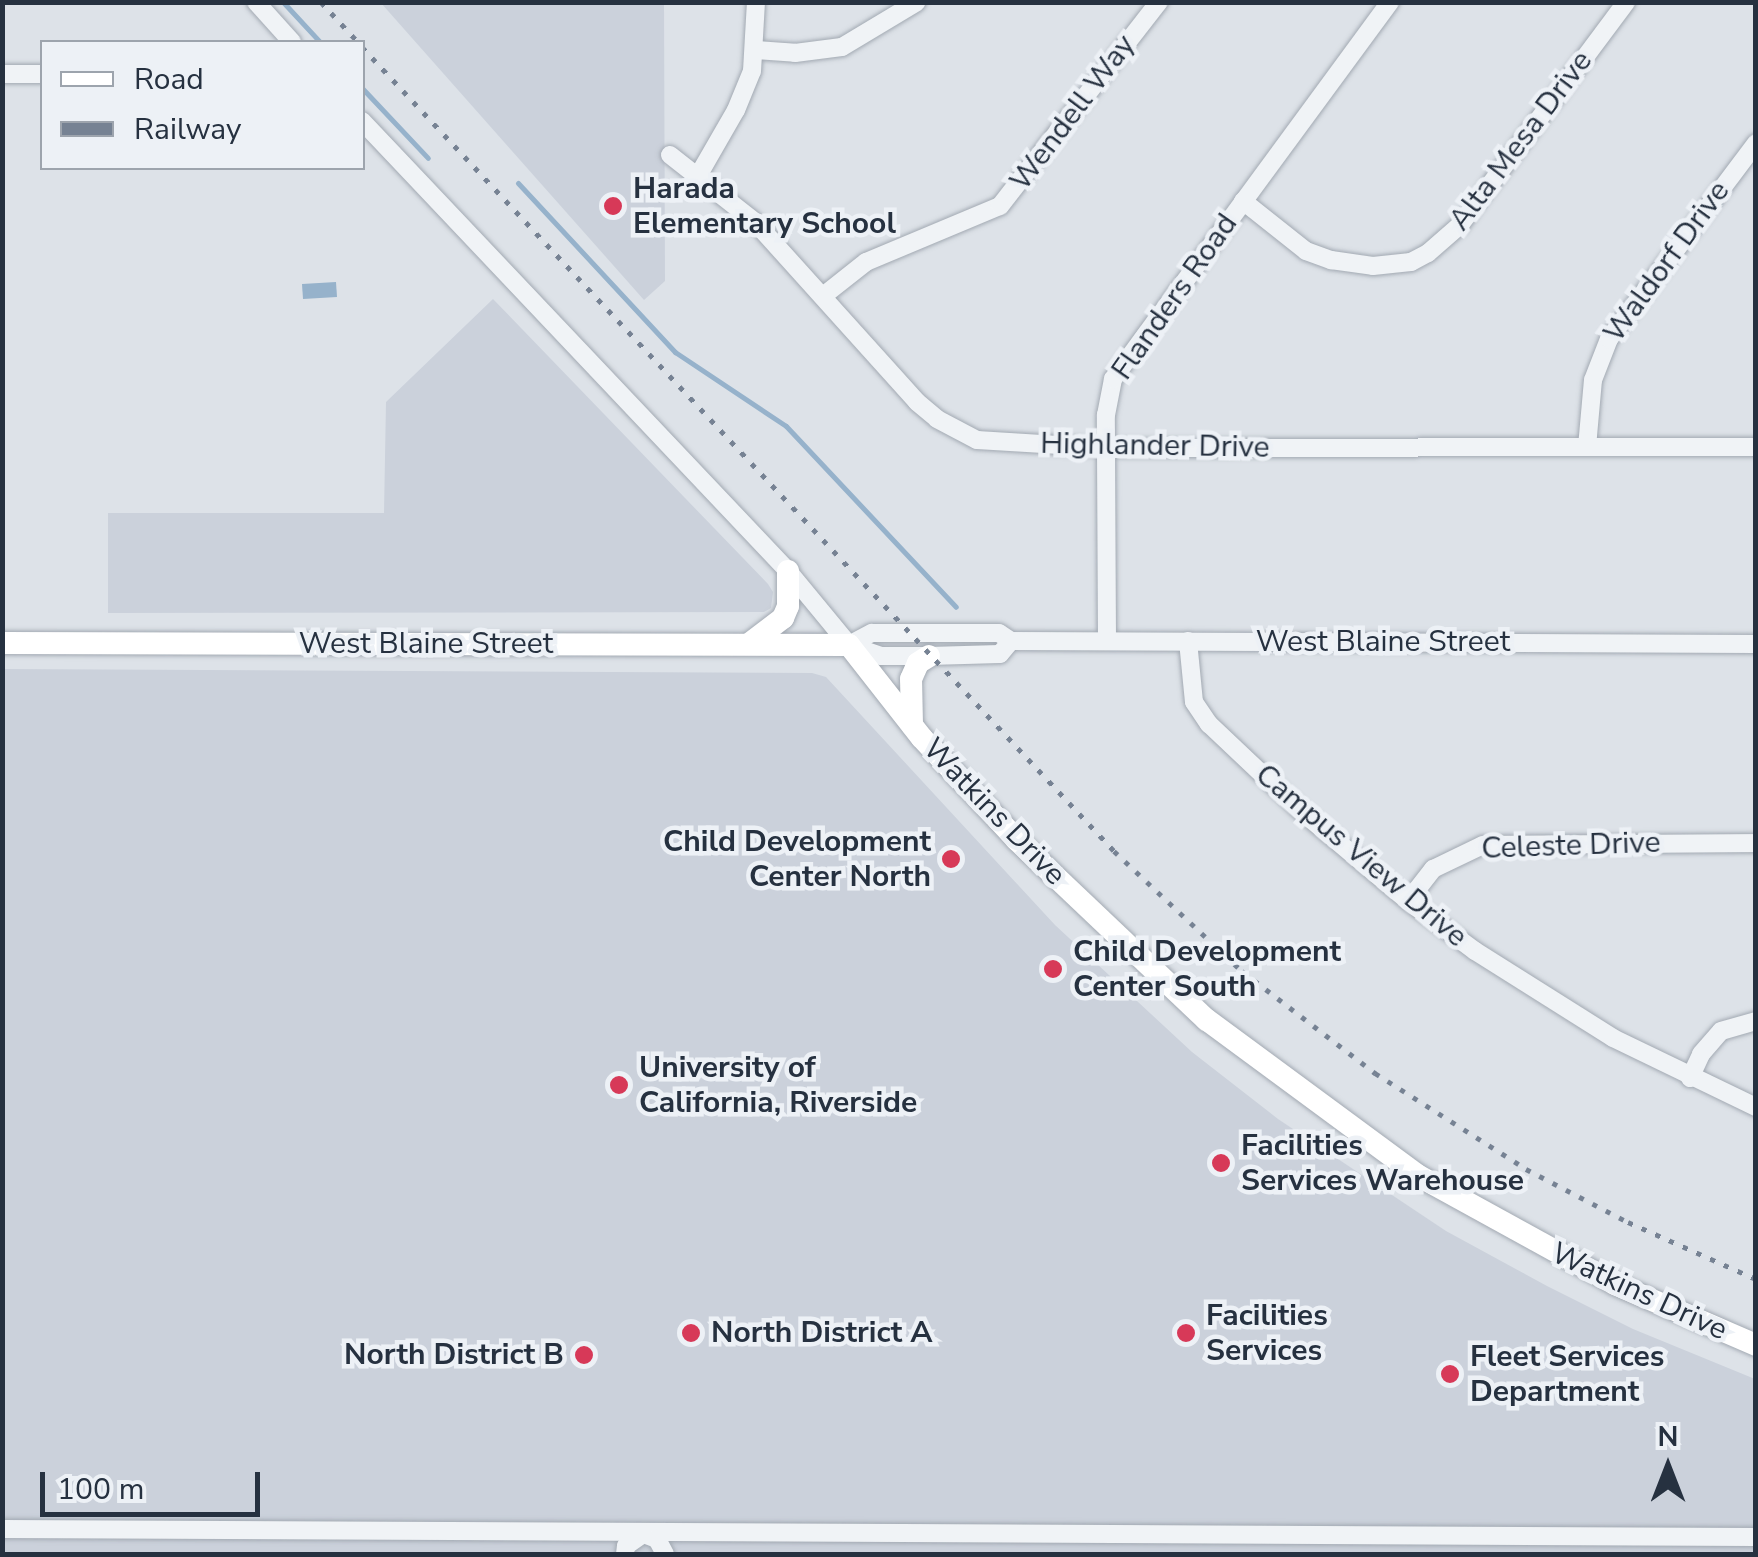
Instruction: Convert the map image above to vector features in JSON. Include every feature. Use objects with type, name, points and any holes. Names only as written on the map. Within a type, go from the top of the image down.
[{"type":"main road","points":[[749,644],[782,618],[788,572]]},
{"type":"main road","name":"West Blaine Street","points":[[2,643],[848,645]]},
{"type":"main road","name":"Watkins Drive","points":[[848,645],[912,725],[1017,840],[1207,1020],[1417,1174],[1544,1248],[1756,1344]]},
{"type":"main road","points":[[912,725],[911,679],[918,663],[928,656]]},
{"type":"street","points":[[256,2],[290,40]]},
{"type":"street","points":[[698,176],[736,110],[756,50],[756,2]]},
{"type":"street","points":[[756,50],[795,53],[842,47],[916,2]]},
{"type":"street","name":"Wendell Way","points":[[823,296],[866,262],[1000,206],[1159,2]]},
{"type":"street","name":"Flanders Road","points":[[1107,640],[1106,448],[1108,394],[1113,379],[1390,2]]},
{"type":"street","name":"Alta Mesa Drive","points":[[1242,201],[1306,251],[1330,260],[1373,266],[1411,262],[1428,254],[1460,225],[1626,2]]},
{"type":"street","points":[[2,74],[40,74]]},
{"type":"street","name":"Watkins Drive","points":[[365,123],[788,572],[848,645]]},
{"type":"street","name":"Waldorf Drive","points":[[1587,447],[1593,380],[1609,339],[1756,143]]},
{"type":"street","name":"Highlander Drive","points":[[670,156],[733,202],[917,402],[962,434],[992,444],[1106,448],[1756,448]]},
{"type":"street","name":"West Blaine Street","points":[[848,645],[872,633],[1000,633],[1011,641],[1756,644]]},
{"type":"street","name":"Campus View Drive","points":[[1188,640],[1194,702],[1209,724],[1301,811],[1408,902],[1540,993],[1690,1078],[1756,1107]]},
{"type":"street","name":"West Blaine Street","points":[[848,645],[881,656],[928,656],[1000,654],[1011,641]]},
{"type":"street","name":"Celeste Drive","points":[[1408,902],[1433,869],[1483,844],[1756,843]]},
{"type":"street","points":[[1690,1078],[1721,1031],[1756,1021]]},
{"type":"street","points":[[2,1529],[1756,1537]]},
{"type":"street","points":[[625,1554],[626,1546],[644,1534]]},
{"type":"street","points":[[644,1534],[657,1539],[665,1554]]},
{"type":"shaded area","name":"Harada Elementary School","points":[[381,3],[664,3],[665,281],[644,300]]},
{"type":"shaded area","points":[[493,299],[768,584],[773,592],[771,608],[764,612],[108,613],[108,513],[384,513],[386,402]]},
{"type":"shaded area","name":"University of California, Riverside","points":[[2,669],[812,673],[826,677],[1055,925],[1192,1052],[1278,1119],[1446,1231],[1633,1329],[1755,1379],[1755,1554],[3,1554]]},
{"type":"water","points":[[336,282],[337,297],[303,299],[302,284]]},
{"type":"waterway","points":[[283,2],[318,40]]},
{"type":"waterway","points":[[365,91],[428,158]]},
{"type":"waterway","points":[[518,183],[675,352],[786,426],[956,607]]},
{"type":"railway","points":[[321,2],[356,40]]},
{"type":"railway","points":[[365,50],[1114,851],[1242,971],[1375,1073],[1526,1169],[1628,1222],[1756,1279]]},
{"type":"place","name":"Harada Elementary School","points":[[613,206]]},
{"type":"place","name":"Child Development Center North","points":[[951,859]]},
{"type":"place","name":"Child Development Center South","points":[[1053,969]]},
{"type":"place","name":"University of California, Riverside","points":[[619,1085]]},
{"type":"place","name":"Facilities Services Warehouse","points":[[1221,1163]]},
{"type":"place","name":"North District A","points":[[691,1333]]},
{"type":"place","name":"Facilities Services","points":[[1186,1333]]},
{"type":"place","name":"North District B","points":[[584,1355]]},
{"type":"place","name":"Fleet Services Department","points":[[1450,1374]]}]
